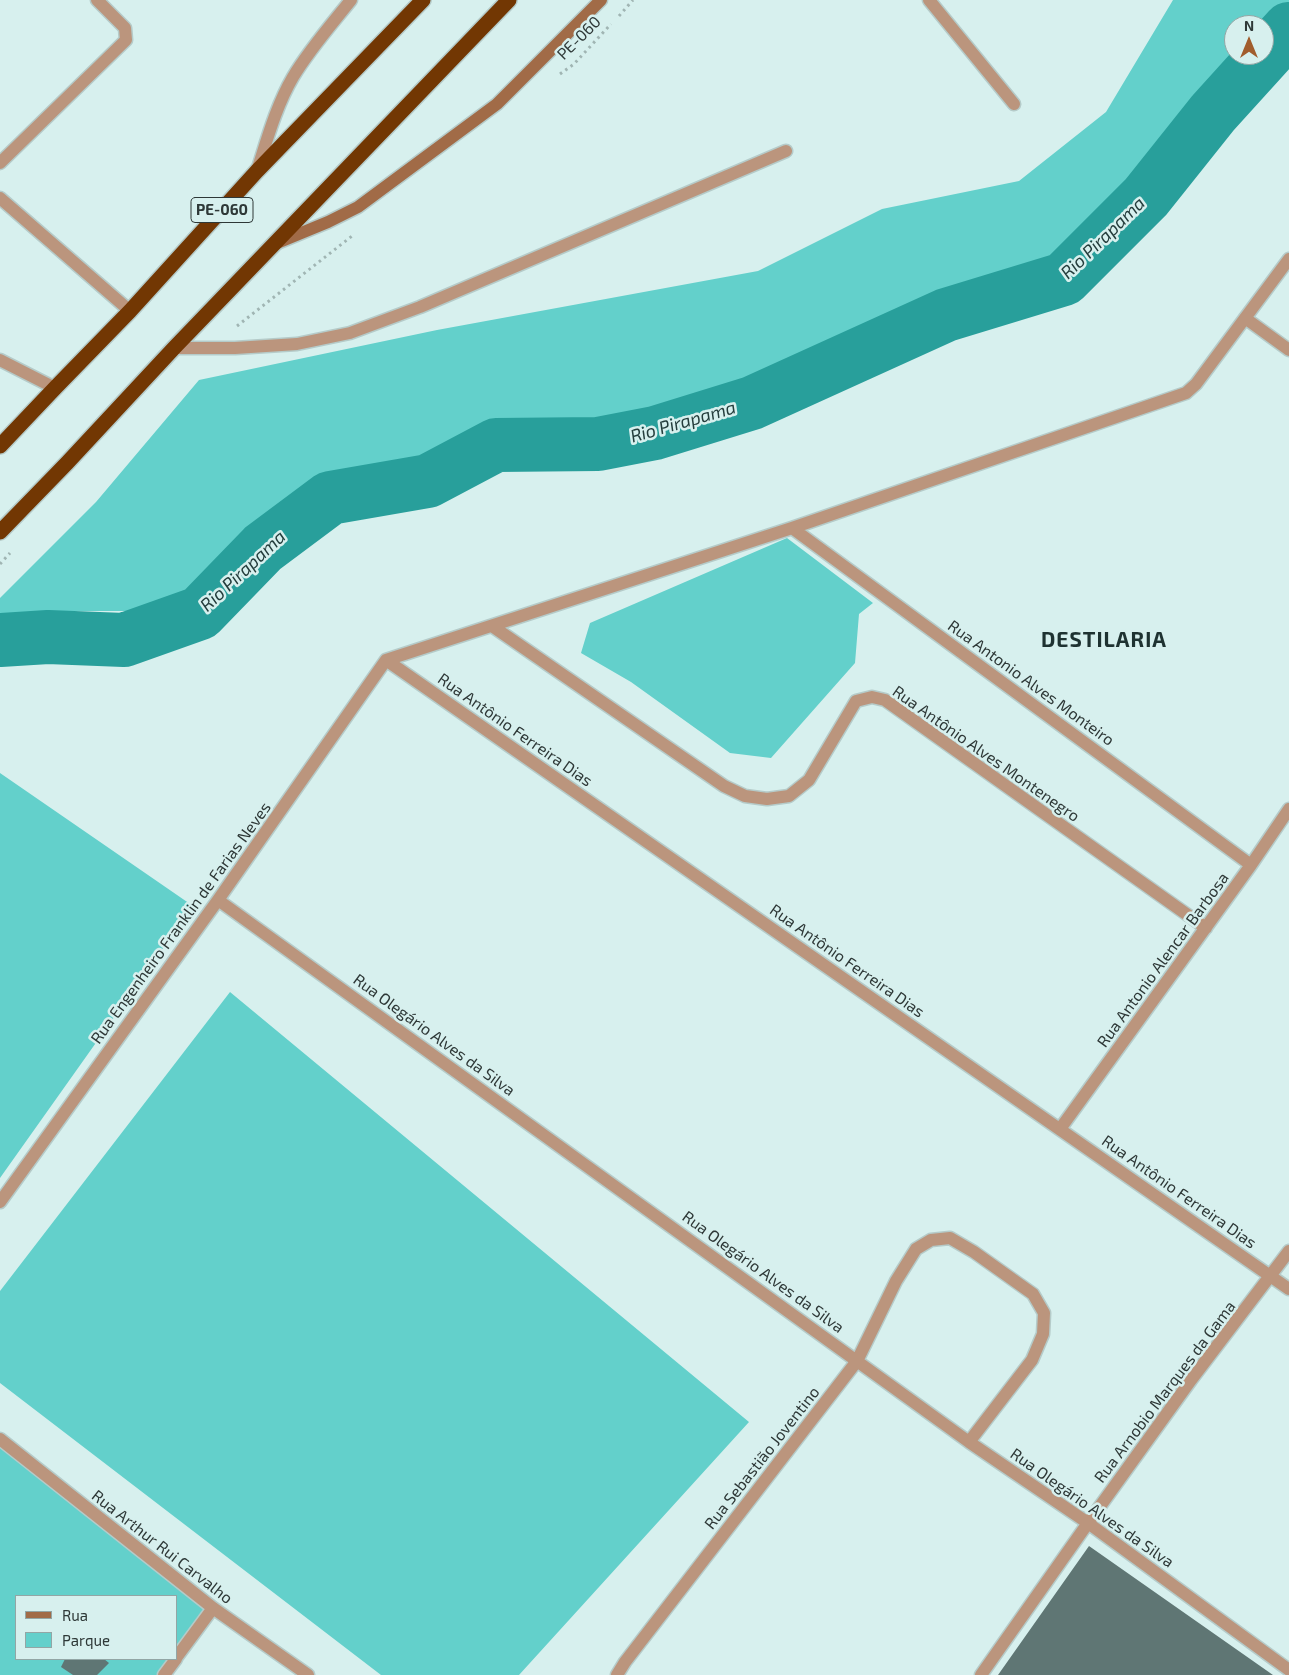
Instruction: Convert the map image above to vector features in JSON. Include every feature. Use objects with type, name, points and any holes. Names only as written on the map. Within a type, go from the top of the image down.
[{"type":"highway","name":"PE-060","points":[[0,446],[130,312],[256,171],[423,0]]},
{"type":"highway","points":[[0,532],[509,0]]},
{"type":"main road","points":[[275,244],[358,207],[490,109],[555,48],[601,0]]},
{"type":"street","points":[[0,163],[126,40],[125,28],[97,0]]},
{"type":"street","points":[[256,171],[276,114],[292,78],[319,39],[351,0]]},
{"type":"street","points":[[929,0],[1014,104]]},
{"type":"street","points":[[174,348],[235,348],[297,344],[350,333],[420,306],[786,151]]},
{"type":"street","points":[[0,198],[130,312]]},
{"type":"street","points":[[386,660],[792,528],[1186,393],[1196,384],[1289,258]]},
{"type":"street","points":[[1245,318],[1289,350]]},
{"type":"street","points":[[0,360],[55,388]]},
{"type":"street","name":"Rua Antonio Alves Monteiro","points":[[792,528],[1251,865]]},
{"type":"street","name":"Rua Antônio Alves Montenegro","points":[[492,626],[724,786],[745,796],[767,800],[789,796],[809,780],[856,701],[872,696],[885,700],[1206,928]]},
{"type":"street","name":"Rua Engenheiro Franklin de Farias Neves","points":[[0,1202],[218,900],[386,660]]},
{"type":"street","name":"Rua Antônio Ferreira Dias","points":[[386,660],[1289,1289]]},
{"type":"street","name":"Rua Antonio Alencar Barbosa","points":[[1060,1129],[1206,928],[1289,809]]},
{"type":"street","name":"Rua Olegário Alves da Silva","points":[[218,900],[969,1442],[1088,1523],[1289,1670]]},
{"type":"street","name":"Rua Sebastião Joventino","points":[[617,1675],[625,1662],[858,1361],[896,1280],[916,1249],[931,1240],[950,1238],[974,1252],[1034,1294],[1044,1313],[1043,1334],[1032,1360],[969,1442]]},
{"type":"street","name":"Rua Arnobio Marques da Gama","points":[[981,1675],[1191,1380],[1289,1251]]},
{"type":"street","name":"Rua Arthur Rui Carvalho","points":[[0,1439],[213,1608],[308,1675]]},
{"type":"street","points":[[178,1655],[213,1608]]},
{"type":"street","points":[[164,1675],[175,1660]]},
{"type":"path","name":"PE-060","points":[[558,76],[574,64],[634,0]]},
{"type":"path","points":[[208,348],[357,233]]},
{"type":"path","points":[[0,564],[14,550]]},
{"type":"green space","points":[[1173,0],[1289,0],[1272,15],[1224,15],[1224,65],[1231,65],[1161,149],[1065,253],[882,324],[702,404],[572,430],[494,426],[429,456],[345,474],[297,490],[249,542],[221,563],[179,605],[137,611],[77,611],[18,625],[0,617],[0,598],[96,502],[199,380],[437,330],[758,271],[882,209],[1019,181],[1106,112]]},
{"type":"green space","points":[[787,538],[873,603],[859,614],[855,663],[771,758],[730,753],[631,682],[581,653],[590,623]]},
{"type":"green space","points":[[0,773],[193,906],[0,1178]]},
{"type":"green space","points":[[230,992],[749,1422],[519,1675],[381,1675],[0,1383],[0,1291]]},
{"type":"green space","points":[[0,1440],[212,1609],[178,1654],[178,1595],[15,1595],[15,1660],[174,1660],[163,1675],[0,1675]]},
{"type":"building","points":[[1089,1546],[1273,1675],[998,1675]]},
{"type":"building","points":[[64,1660],[105,1660],[109,1663],[97,1675],[73,1675],[61,1667]]},
{"type":"waterway","name":"Rio Pirapama","points":[[0,640],[48,637],[124,640],[200,613],[263,548],[330,498],[428,481],[496,445],[598,444],[655,433],[752,403],[946,315],[1064,279],[1146,197],[1213,113],[1289,29]]},
{"type":"district","name":"DESTILARIA","points":[[1104,640]]}]
